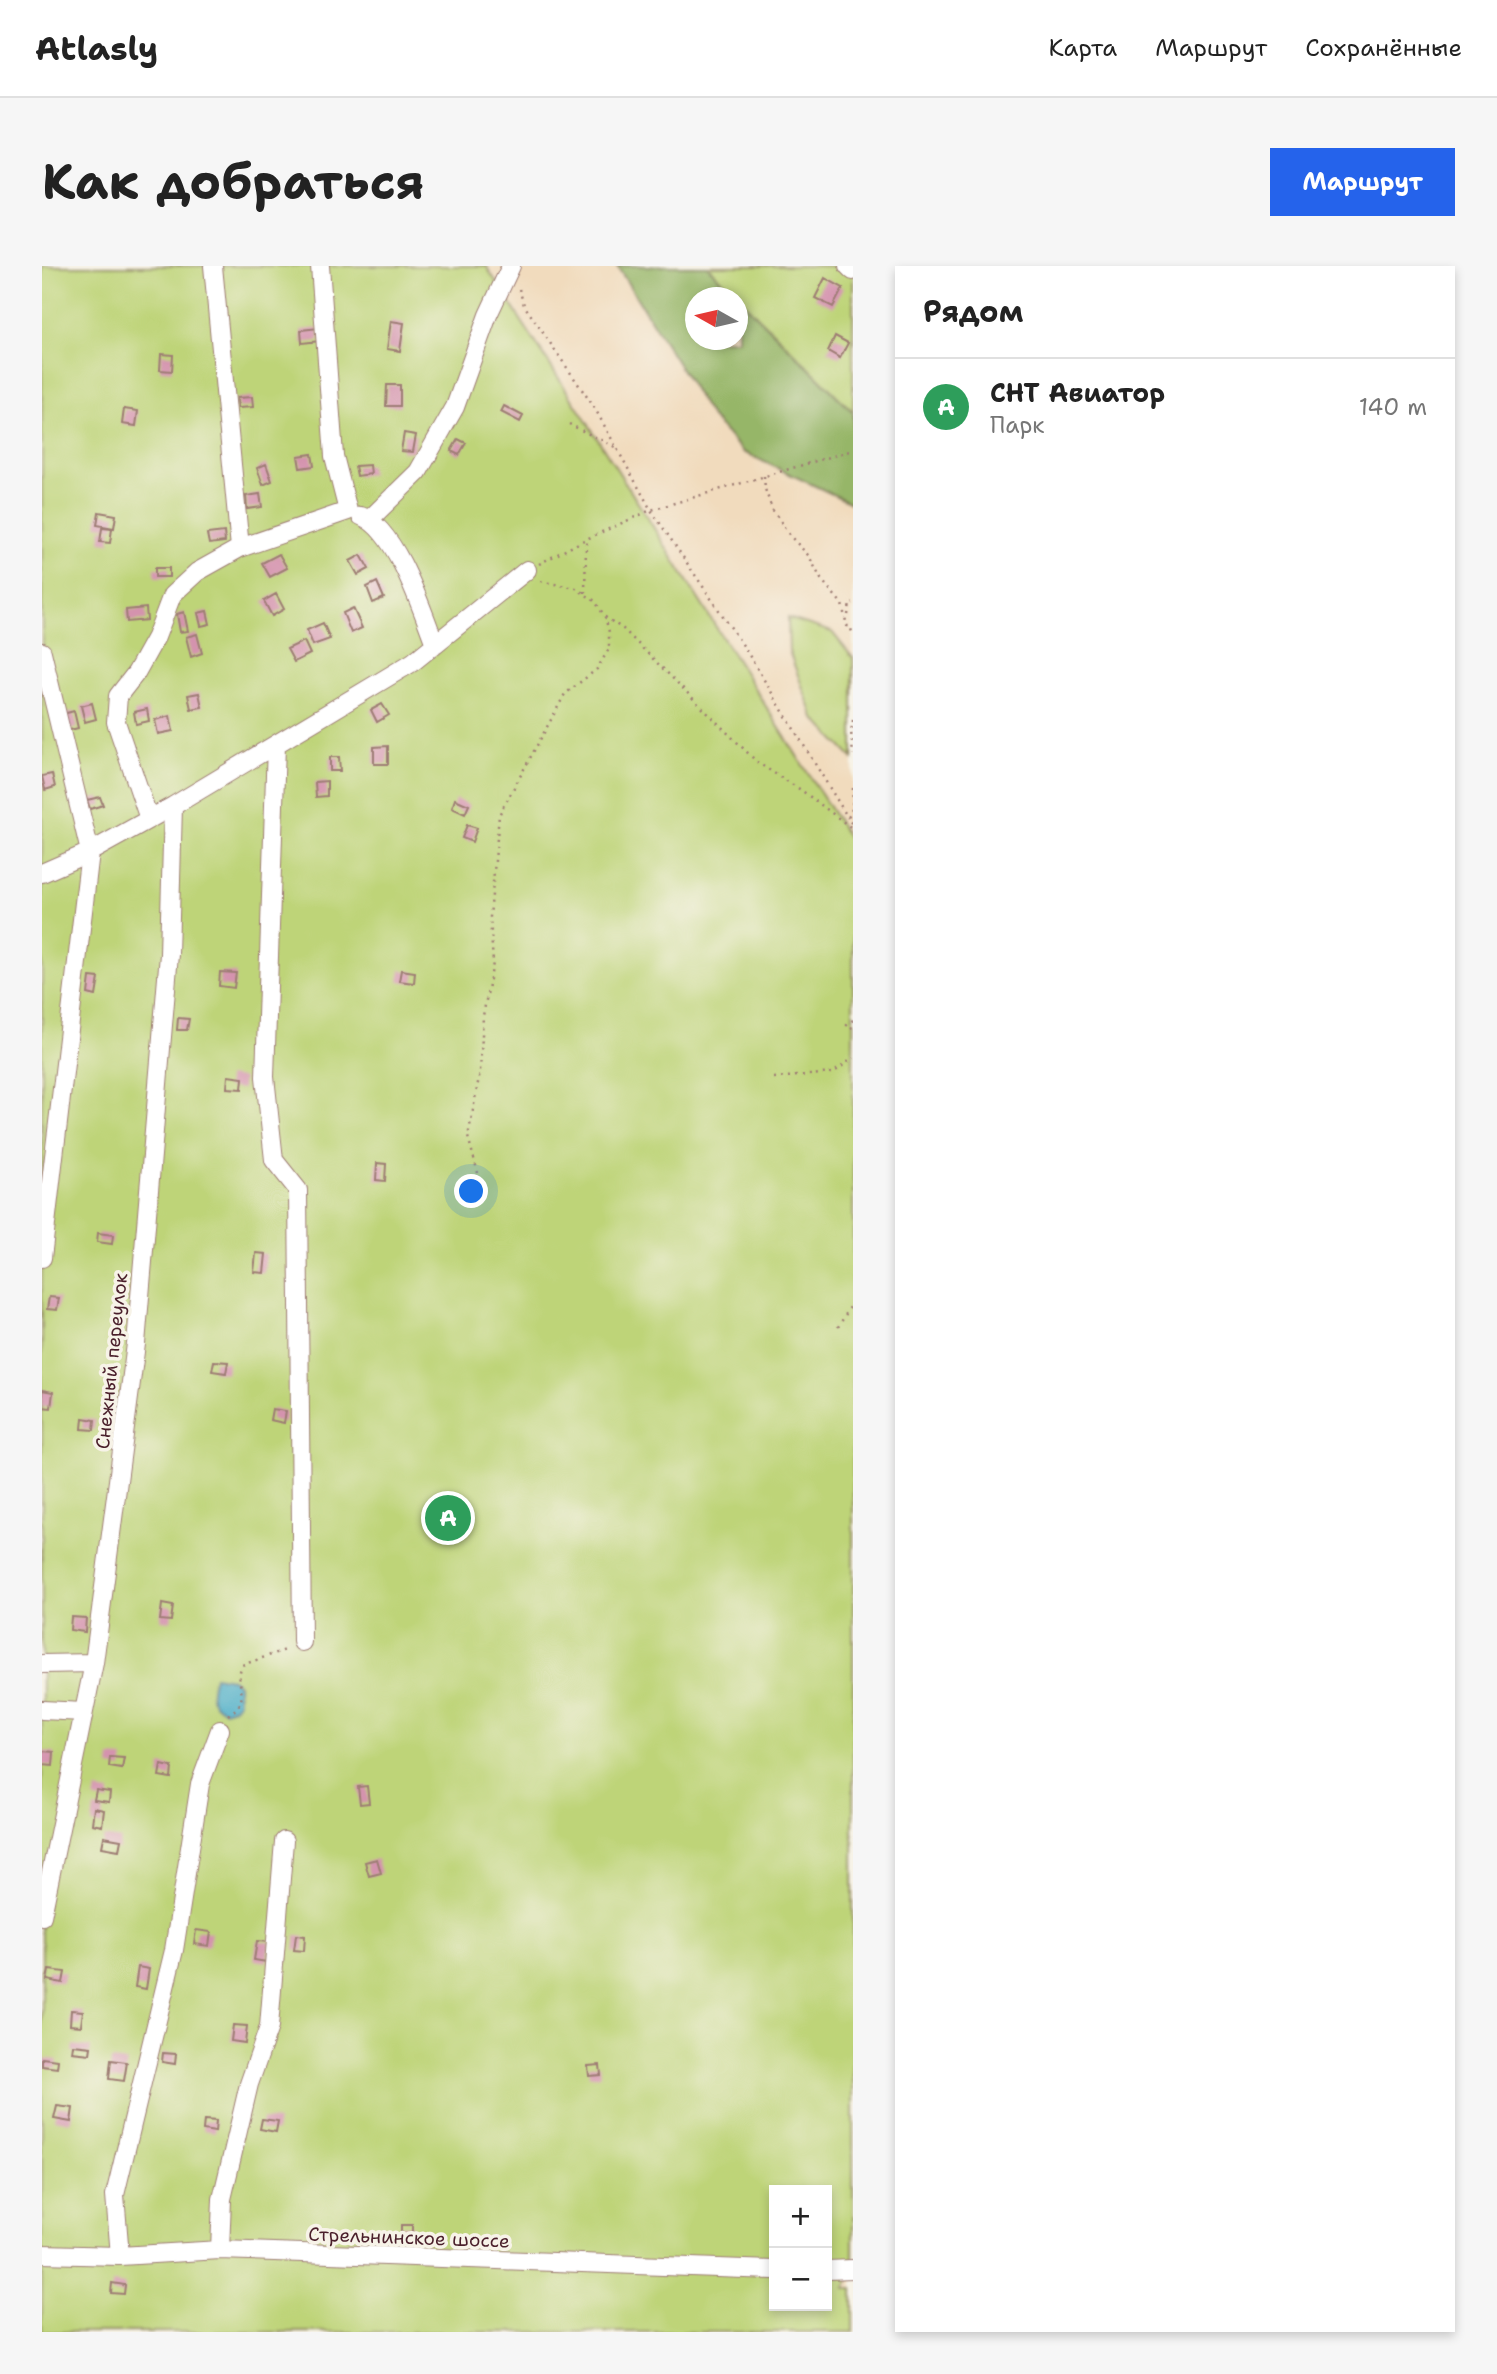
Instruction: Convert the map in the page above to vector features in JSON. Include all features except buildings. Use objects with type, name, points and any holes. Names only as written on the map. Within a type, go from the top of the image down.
[{"type":"street","points":[[213,266],[240,548]]},
{"type":"street","points":[[320,266],[334,456],[348,511]]},
{"type":"street","points":[[848,266],[853,271]]},
{"type":"street","points":[[370,519],[418,472],[454,407],[488,315],[514,272]]},
{"type":"street","points":[[149,819],[116,722],[118,696],[136,673],[156,637],[172,595],[197,572],[240,548],[348,511],[370,519],[403,562],[435,644]]},
{"type":"street","points":[[42,873],[90,852],[173,806],[413,662],[523,573]]},
{"type":"street","points":[[42,652],[90,852],[42,1258]]},
{"type":"street","points":[[276,745],[265,1077],[274,1160],[298,1191],[302,1642]]},
{"type":"street","name":"Снежный переулок","points":[[42,1916],[94,1663],[139,1304],[169,954],[173,806]]},
{"type":"street","points":[[42,1664],[94,1663]]},
{"type":"street","points":[[42,1710],[84,1712]]},
{"type":"street","points":[[120,2256],[115,2195],[174,1950],[200,1784],[220,1730]]},
{"type":"street","points":[[220,2250],[222,2199],[249,2084],[269,2027],[284,1841]]},
{"type":"street","name":"Стрельнинское шоссе","points":[[42,2254],[120,2256],[220,2250],[769,2270]]},
{"type":"street","points":[[832,2270],[853,2269]]},
{"type":"path","points":[[514,272],[524,305],[594,407],[651,510],[744,647],[853,827]]},
{"type":"path","points":[[569,424],[617,448]]},
{"type":"path","points":[[523,573],[651,510],[853,450]]},
{"type":"path","points":[[764,476],[772,509],[790,536],[809,556],[821,579],[842,604],[847,618]]},
{"type":"path","points":[[585,593],[586,544],[592,537]]},
{"type":"path","points":[[478,1173],[468,1137],[480,1072],[484,1016],[493,963],[490,917],[499,815],[565,694],[597,669],[609,649],[609,632],[605,617],[595,601],[576,588],[523,573]]},
{"type":"path","points":[[853,603],[850,604],[847,618],[847,626],[850,626],[853,635]]},
{"type":"path","points":[[605,617],[623,629],[758,763],[853,827]]},
{"type":"path","points":[[853,720],[853,755]]},
{"type":"path","points":[[848,818],[852,809],[853,788]]},
{"type":"path","points":[[853,1020],[846,1026],[853,1028]]},
{"type":"path","points":[[774,1077],[833,1073],[853,1058]]},
{"type":"path","points":[[838,1327],[853,1301]]},
{"type":"path","points":[[220,1730],[227,1715],[240,1704],[243,1697],[239,1673],[242,1665],[302,1642]]},
{"type":"green space","points":[[42,266],[486,266],[853,845],[853,2270],[845,2288],[853,2288],[853,2332],[42,2332]]},
{"type":"green space","points":[[617,266],[707,266],[728,287],[685,287],[685,350],[748,350],[748,307],[853,412],[853,504],[743,452],[711,417]]},
{"type":"green space","points":[[707,266],[853,266],[853,412],[748,307],[748,287],[728,287]]},
{"type":"green space","points":[[788,618],[832,632],[853,658],[853,759],[814,718],[789,651]]},
{"type":"water","points":[[214,1676],[232,1679],[238,1684],[239,1702],[233,1708],[225,1711],[212,1700]]},
{"type":"place","name":"СНТ Авиатор","points":[[448,1518]]}]
